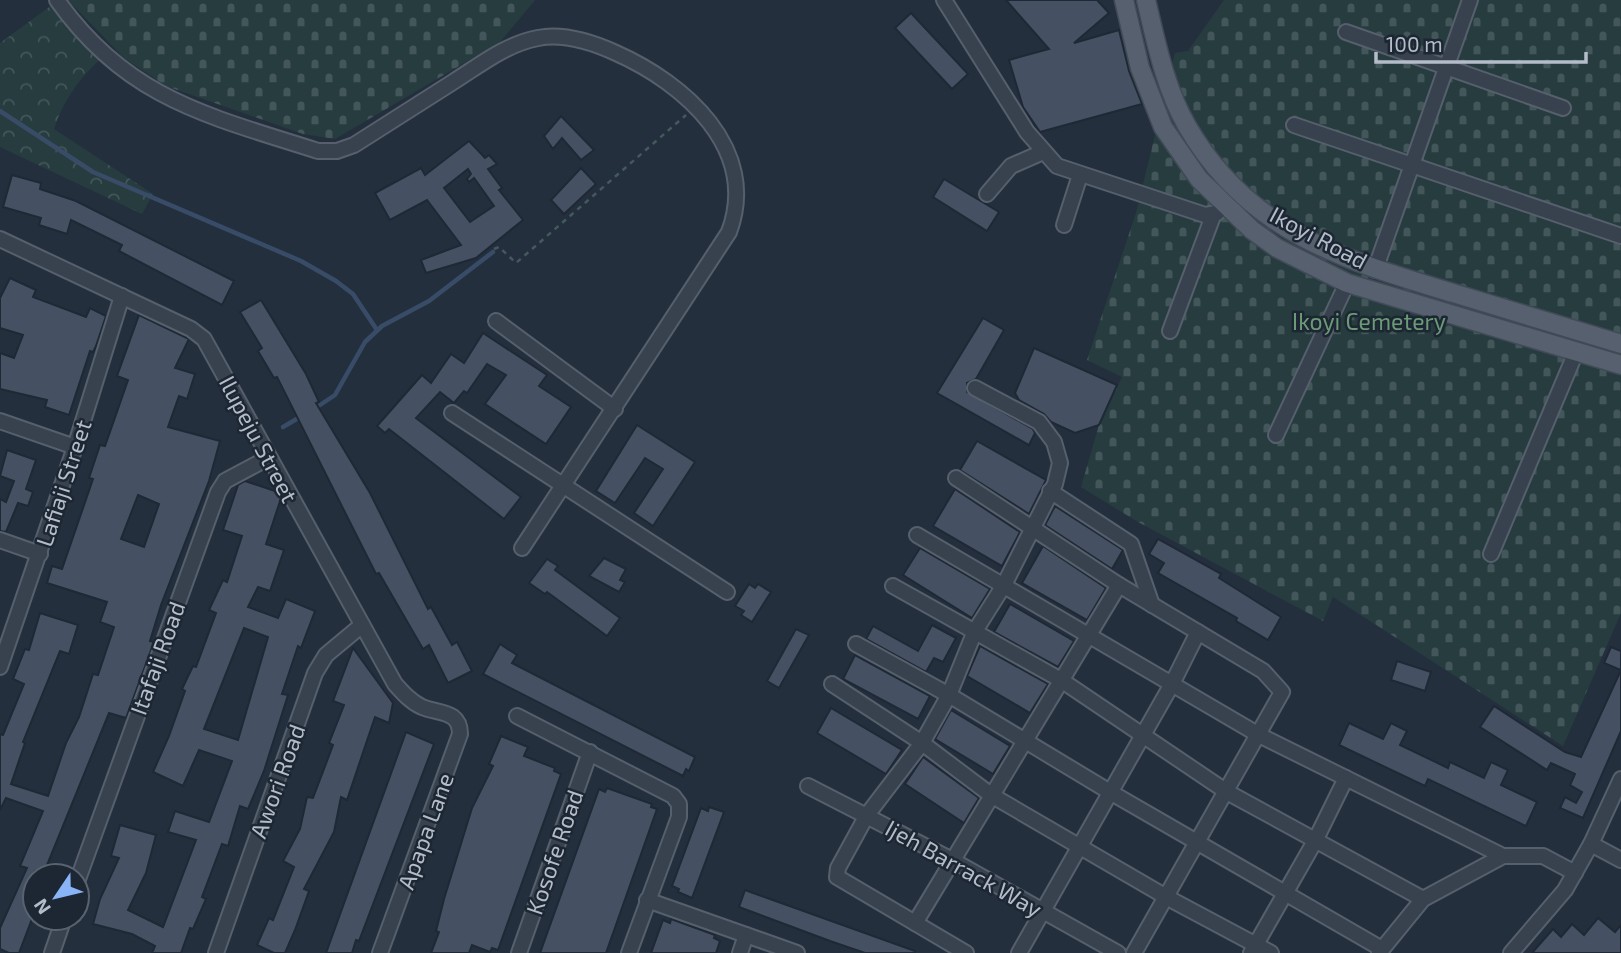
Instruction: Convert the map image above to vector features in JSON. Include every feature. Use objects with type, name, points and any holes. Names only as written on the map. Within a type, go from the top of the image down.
[{"type":"main road","name":"Ikoyi Road","points":[[1124,0],[1140,68],[1163,127],[1219,210],[1277,248],[1347,283],[1621,365]]},
{"type":"main road","name":"Ikoyi Road","points":[[1146,0],[1158,51],[1186,125],[1205,153],[1236,189],[1280,227],[1375,270],[1621,344]]},
{"type":"street","points":[[57,0],[102,53],[129,75],[164,97],[318,150],[337,151],[354,145],[509,47],[540,37],[572,39],[602,47],[667,80],[713,123],[729,157],[734,180],[734,219],[729,232],[522,548]]},
{"type":"street","points":[[944,0],[1021,123],[1057,166],[1151,200],[1219,210]]},
{"type":"street","points":[[1375,270],[1470,0]]},
{"type":"street","points":[[1346,32],[1563,108]]},
{"type":"street","points":[[1294,125],[1621,236]]},
{"type":"street","points":[[987,194],[1010,166],[1043,152]]},
{"type":"street","points":[[1064,225],[1080,175]]},
{"type":"street","points":[[1170,331],[1219,210],[1236,189]]},
{"type":"street","name":"Ilupeju Street","points":[[0,239],[191,329],[204,339],[395,684],[408,698],[423,707],[448,713]]},
{"type":"street","points":[[1276,435],[1347,283]]},
{"type":"street","name":"Lafiaji Street","points":[[0,667],[40,554],[122,296]]},
{"type":"street","points":[[496,321],[615,409]]},
{"type":"street","points":[[1491,554],[1576,352]]},
{"type":"street","points":[[966,953],[837,877],[838,868],[867,815],[922,743],[949,695],[975,631],[1004,585],[1051,491],[1060,463],[1054,442],[1039,422],[975,388]]},
{"type":"street","points":[[452,413],[563,488],[727,592]]},
{"type":"street","points":[[0,421],[75,447]]},
{"type":"street","name":"Itafaji Road","points":[[85,862],[218,492],[225,481],[268,458]]},
{"type":"street","points":[[956,478],[1119,585],[1263,671],[1282,692],[1168,898],[1134,953]]},
{"type":"street","points":[[1051,491],[1132,544],[1152,605]]},
{"type":"street","points":[[917,535],[1090,634],[1259,736],[1503,856],[1543,856],[1575,873]]},
{"type":"street","points":[[0,540],[40,554]]},
{"type":"street","points":[[915,923],[1119,585]]},
{"type":"street","points":[[892,586],[1061,680],[1227,792],[1423,899]]},
{"type":"street","name":"Awori Road","points":[[216,953],[315,673],[326,656],[362,625]]},
{"type":"street","points":[[1019,953],[1172,684],[1198,632]]},
{"type":"street","points":[[856,644],[949,695],[1110,792],[1287,892],[1381,951],[1423,899],[1503,856]]},
{"type":"street","points":[[832,684],[922,743],[991,795],[1253,949],[1271,953]]},
{"type":"street","name":"Apapa Lane","points":[[380,953],[460,734],[456,720],[448,713]]},
{"type":"street","points":[[516,716],[590,751],[673,796],[679,804],[679,817],[629,953]]},
{"type":"street","name":"Kosofe Road","points":[[519,953],[590,751]]},
{"type":"street","points":[[1253,949],[1315,841],[1346,778]]},
{"type":"street","points":[[1511,953],[1575,873],[1621,779]]},
{"type":"street","name":"Ijeh Barrack Way","points":[[808,786],[952,860],[1118,953]]},
{"type":"street","points":[[1591,844],[1621,860]]},
{"type":"street","points":[[647,900],[797,953]]},
{"type":"street","points":[[52,953],[59,932]]},
{"type":"street","points":[[740,953],[746,935]]},
{"type":"path","points":[[494,249],[499,247],[516,263],[697,106]]},
{"type":"green space","points":[[68,0],[535,0],[500,42],[335,139],[303,134],[166,86],[124,58]]},
{"type":"green space","name":"Ikoyi Cemetery","points":[[1224,0],[1621,0],[1621,613],[1563,746],[1333,597],[1323,621],[1138,522],[1081,487],[1099,425],[1122,377],[1087,360],[1136,213],[1175,53],[1188,51]]},
{"type":"green space","points":[[52,5],[98,61],[72,92],[54,129],[153,194],[142,214],[0,147],[0,43]]},
{"type":"building","points":[[1006,0],[1097,0],[1109,13],[1074,43],[1119,30],[1129,71],[1142,104],[1040,132],[1023,107],[1009,60],[1049,49]]},
{"type":"building","points":[[911,13],[968,74],[952,89],[895,28]]},
{"type":"building","points":[[561,116],[594,150],[581,160],[562,138],[553,149],[544,136]]},
{"type":"building","points":[[469,141],[485,158],[489,155],[497,164],[488,169],[502,188],[499,190],[523,220],[476,258],[426,273],[421,260],[461,245],[427,200],[390,220],[375,193],[421,168],[425,175]],"holes":[[[468,169],[471,174],[467,179],[469,182],[474,178],[494,206],[470,222],[444,188]]]},
{"type":"building","points":[[581,168],[596,184],[564,214],[551,200]]},
{"type":"building","points":[[12,175],[41,183],[40,189],[76,201],[234,281],[222,305],[119,251],[122,245],[71,220],[67,234],[39,225],[41,218],[3,207]]},
{"type":"building","points":[[944,179],[999,212],[987,231],[933,197]]},
{"type":"building","points":[[10,278],[36,290],[33,297],[86,317],[90,308],[106,316],[96,346],[93,352],[90,351],[69,415],[45,407],[47,400],[0,389],[0,353],[14,358],[23,335],[0,328],[0,298]]},
{"type":"building","points":[[261,300],[306,374],[319,402],[316,403],[370,493],[428,609],[431,607],[452,645],[457,642],[472,671],[448,683],[429,645],[423,649],[379,573],[376,574],[277,377],[274,378],[258,351],[262,348],[240,312]]},
{"type":"building","points":[[139,315],[189,339],[175,368],[195,374],[187,399],[179,396],[168,427],[220,441],[209,481],[161,605],[150,641],[154,642],[126,718],[109,713],[48,862],[22,862],[43,811],[6,798],[0,810],[0,734],[3,735],[24,684],[13,679],[25,649],[29,650],[40,613],[78,625],[69,654],[60,651],[23,742],[25,743],[11,784],[48,796],[93,674],[98,675],[114,627],[100,622],[107,602],[47,583],[52,566],[62,569],[93,479],[89,478],[100,445],[105,446],[128,380],[117,376]],"holes":[[[138,495],[159,504],[144,547],[121,539]]]},
{"type":"building","points":[[983,318],[1004,330],[976,379],[967,383],[967,392],[1033,429],[1035,433],[1029,445],[937,393]]},
{"type":"building","points":[[483,333],[547,375],[539,386],[571,407],[546,444],[485,404],[506,375],[487,364],[467,393],[464,391],[454,403],[440,392],[416,418],[521,497],[504,519],[389,429],[385,433],[377,426],[422,375],[431,383],[451,354],[464,363]]},
{"type":"building","points":[[1034,348],[1117,385],[1099,425],[1075,433],[1051,422],[1044,414],[1019,400],[1015,393]]},
{"type":"building","points":[[637,425],[695,462],[653,526],[634,513],[663,469],[645,458],[615,503],[596,491]]},
{"type":"building","points":[[977,441],[1046,480],[1029,514],[960,470]]},
{"type":"building","points":[[7,450],[36,460],[26,489],[33,492],[28,506],[18,503],[6,532],[0,531],[0,499],[6,502],[14,481],[0,476]]},
{"type":"building","points":[[245,481],[278,492],[281,498],[266,544],[284,550],[270,591],[258,587],[248,607],[278,618],[286,599],[315,611],[301,648],[298,646],[282,694],[288,695],[264,771],[248,809],[240,806],[228,846],[222,844],[202,897],[206,899],[193,929],[190,928],[181,953],[152,953],[155,946],[132,934],[93,924],[100,899],[119,858],[111,856],[120,825],[156,835],[146,873],[128,910],[163,927],[196,840],[168,832],[175,811],[209,822],[232,761],[199,750],[183,786],[153,772],[185,691],[182,689],[193,666],[196,667],[216,613],[209,610],[223,580],[227,582],[242,536],[223,530],[238,485]],"holes":[[[244,628],[268,637],[238,740],[204,729]]]},
{"type":"building","points":[[955,489],[1020,532],[1002,566],[933,526]]},
{"type":"building","points":[[1055,506],[1123,550],[1112,569],[1045,525]]},
{"type":"building","points":[[1158,539],[1221,574],[1219,578],[1281,617],[1268,640],[1236,621],[1237,618],[1158,573],[1164,563],[1149,554]]},
{"type":"building","points":[[1043,546],[1106,588],[1087,620],[1022,583]]},
{"type":"building","points":[[920,548],[990,589],[972,618],[903,575]]},
{"type":"building","points":[[604,558],[626,569],[620,580],[625,582],[619,592],[589,576]]},
{"type":"building","points":[[547,559],[558,566],[555,570],[620,618],[607,636],[547,592],[545,594],[529,583]]},
{"type":"building","points":[[749,584],[755,588],[758,584],[771,592],[752,622],[741,615],[744,611],[735,606]]},
{"type":"building","points":[[1010,604],[1074,641],[1058,667],[994,632]]},
{"type":"building","points":[[932,625],[956,638],[943,662],[934,658],[926,672],[866,639],[873,626],[918,651]]},
{"type":"building","points":[[796,629],[809,635],[779,688],[767,681]]},
{"type":"building","points":[[500,644],[517,655],[512,663],[695,757],[689,771],[686,769],[683,776],[483,674]]},
{"type":"building","points":[[980,646],[1048,684],[1030,713],[967,676]]},
{"type":"building","points":[[1611,647],[1621,651],[1621,670],[1604,663]]},
{"type":"building","points":[[353,648],[393,703],[389,723],[375,717],[347,800],[341,797],[334,832],[304,889],[309,891],[295,930],[285,953],[274,953],[257,945],[269,918],[273,920],[294,867],[283,861],[300,829],[307,797],[313,798],[333,745],[329,743],[344,705],[333,701]]},
{"type":"building","points":[[855,655],[930,696],[918,719],[843,679]]},
{"type":"building","points":[[1397,661],[1431,672],[1425,691],[1391,680]]},
{"type":"building","points":[[1621,670],[1621,731],[1583,818],[1560,808],[1565,797],[1576,803],[1582,792],[1570,785],[1575,774],[1551,763],[1547,770],[1480,727],[1494,706],[1565,752],[1581,757]]},
{"type":"building","points":[[831,708],[902,750],[886,774],[817,733]]},
{"type":"building","points":[[951,710],[1010,746],[993,774],[935,739]]},
{"type":"building","points":[[1349,723],[1383,739],[1391,723],[1407,731],[1400,745],[1448,768],[1450,762],[1484,778],[1491,762],[1508,770],[1501,785],[1537,802],[1526,826],[1428,779],[1425,786],[1339,745]]},
{"type":"building","points":[[406,732],[434,744],[359,941],[356,940],[352,953],[326,953]]},
{"type":"building","points":[[501,736],[528,747],[524,756],[555,768],[554,771],[561,774],[498,950],[492,948],[490,952],[472,945],[469,953],[431,953],[439,932],[436,931],[444,899],[472,808],[493,766],[489,764]]},
{"type":"building","points":[[923,757],[979,798],[964,823],[905,784]]},
{"type":"building","points":[[607,788],[652,804],[651,807],[657,809],[606,953],[540,953],[599,789],[605,792]]},
{"type":"building","points":[[709,807],[724,812],[692,898],[672,886],[701,808],[708,811]]},
{"type":"building","points":[[21,881],[21,932],[27,932],[19,953],[0,949],[0,928]]},
{"type":"building","points":[[745,890],[915,953],[865,953],[830,941],[739,907]]},
{"type":"building","points":[[1598,918],[1615,932],[1621,925],[1621,953],[1532,953],[1553,929],[1561,937],[1572,924],[1584,935]]},
{"type":"building","points":[[671,919],[715,935],[714,938],[720,941],[716,953],[651,953],[663,920],[670,923]]},
{"type":"waterway","points":[[0,111],[93,172],[301,261],[336,281],[353,294],[377,330]]},
{"type":"waterway","points":[[314,409],[335,395],[365,342],[382,326],[429,301],[493,252]]},
{"type":"waterway","points":[[283,427],[300,417]]}]
